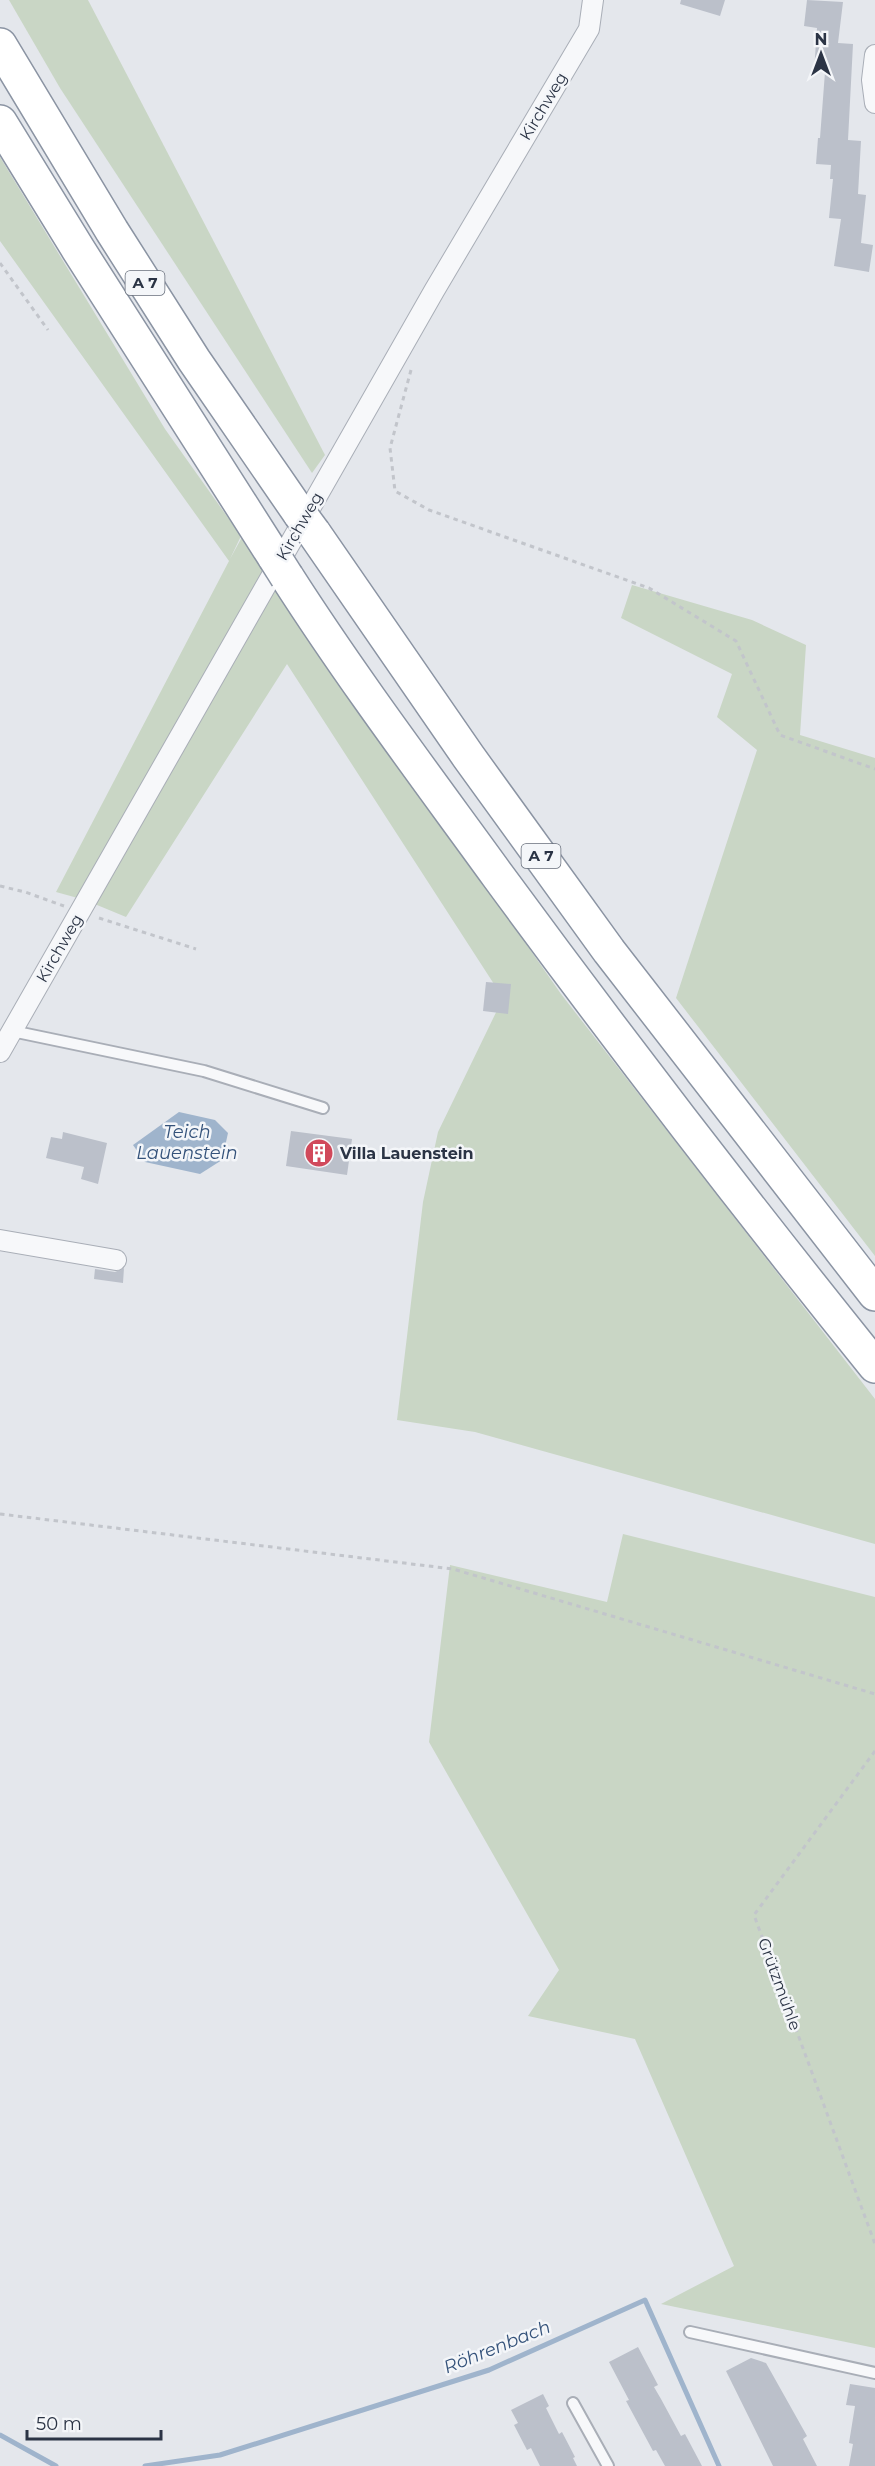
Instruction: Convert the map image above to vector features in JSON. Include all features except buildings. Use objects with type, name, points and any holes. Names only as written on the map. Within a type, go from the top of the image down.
[{"type":"highway","name":"A 7","points":[[0,45],[111,231],[194,360],[461,746],[609,951],[875,1294]]},
{"type":"highway","name":"A 7","points":[[0,122],[84,259],[281,568],[431,784],[574,980],[774,1242],[875,1366]]},
{"type":"street","name":"Kirchweg","points":[[0,1052],[434,291],[589,28],[595,1]]},
{"type":"street","points":[[875,55],[872,80],[875,103]]},
{"type":"street","points":[[0,1240],[116,1260]]},
{"type":"lane","points":[[12,1031],[204,1071],[323,1108]]},
{"type":"lane","points":[[690,2332],[875,2373]]},
{"type":"lane","points":[[573,2403],[608,2466]]},
{"type":"path","points":[[0,263],[48,330]]},
{"type":"path","points":[[412,369],[390,448],[396,491],[429,510],[649,588],[736,641],[780,735],[875,769]]},
{"type":"path","points":[[0,1514],[453,1569],[875,1694]]},
{"type":"path","name":"Grützmühle","points":[[875,1751],[754,1915],[875,2244]]},
{"type":"green space","points":[[9,0],[88,0],[325,455],[312,473],[60,88]]},
{"type":"green space","points":[[0,157],[165,429],[241,536],[230,559],[242,537],[561,994],[875,1399],[875,1544],[475,1432],[397,1420],[423,1202],[438,1132],[503,998],[287,664],[126,917],[85,900],[56,892],[229,561],[0,241]]},
{"type":"green space","points":[[632,585],[752,620],[806,645],[800,735],[875,758],[875,1256],[676,998],[757,750],[717,717],[732,674],[621,618]]},
{"type":"green space","points":[[623,1534],[875,1597],[875,2348],[661,2304],[734,2266],[635,2039],[528,2016],[559,1970],[429,1742],[450,1565],[607,1602]]},
{"type":"water","name":"Teich Lauenstein","points":[[179,1112],[215,1120],[228,1133],[222,1160],[200,1174],[145,1162],[133,1145]]},
{"type":"waterway","name":"Röhrenbach","points":[[145,2466],[220,2455],[489,2370],[645,2300],[719,2466]]},
{"type":"waterway","name":"Röhrenbach","points":[[0,2435],[56,2466]]},
{"type":"place","name":"Villa Lauenstein","points":[[319,1153]]}]
